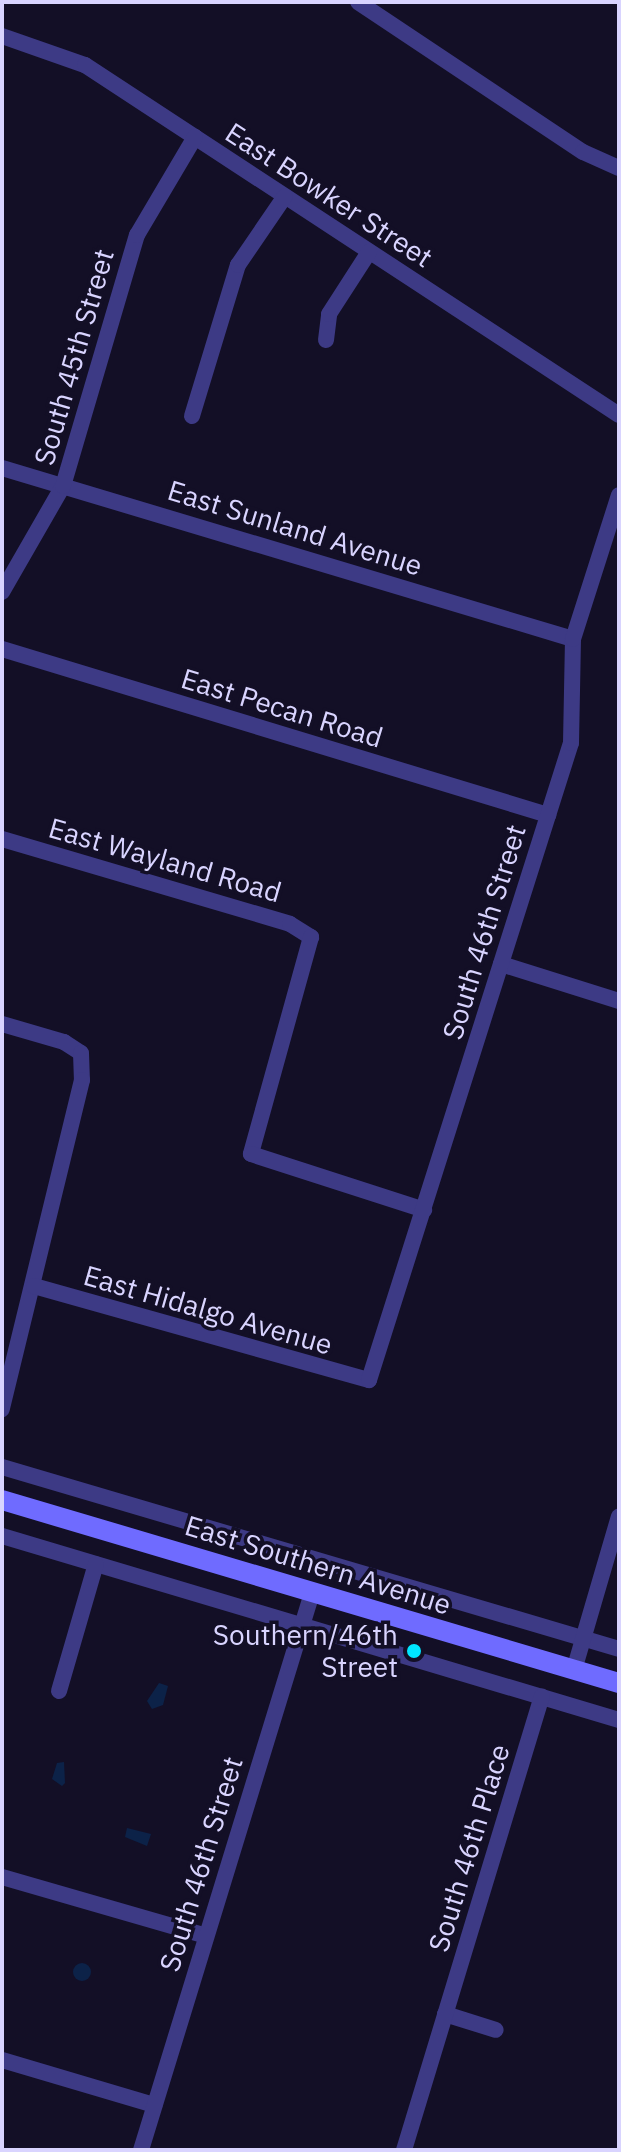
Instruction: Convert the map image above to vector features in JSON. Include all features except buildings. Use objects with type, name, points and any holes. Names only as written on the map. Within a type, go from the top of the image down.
[{"type":"main road","name":"East Southern Avenue","points":[[2,1500],[619,1683]]},
{"type":"street","points":[[358,2],[583,152],[619,168]]},
{"type":"street","name":"East Bowker Street","points":[[2,36],[85,65],[619,415]]},
{"type":"street","name":"South 45th Street","points":[[2,592],[63,486],[137,235],[195,137]]},
{"type":"street","points":[[192,416],[238,265],[285,196]]},
{"type":"street","points":[[326,340],[329,314],[369,252]]},
{"type":"street","name":"East Sunland Avenue","points":[[2,468],[573,639]]},
{"type":"street","name":"South 46th Street","points":[[369,1380],[571,743],[573,639],[619,495]]},
{"type":"street","name":"East Pecan Road","points":[[2,649],[548,815]]},
{"type":"street","name":"East Wayland Road","points":[[2,839],[290,924],[311,937],[251,1154],[424,1210]]},
{"type":"street","points":[[501,964],[619,1001]]},
{"type":"street","points":[[2,1024],[64,1042],[81,1053],[82,1080],[2,1409]]},
{"type":"street","name":"East Hidalgo Avenue","points":[[34,1286],[369,1380]]},
{"type":"street","name":"East Southern Avenue","points":[[2,1467],[619,1649]]},
{"type":"street","points":[[574,1670],[619,1516]]},
{"type":"street","points":[[2,1536],[619,1720]]},
{"type":"street","points":[[59,1691],[96,1564]]},
{"type":"street","name":"South 46th Street","points":[[141,2150],[312,1593]]},
{"type":"street","name":"South 46th Place","points":[[404,2150],[542,1697]]},
{"type":"street","points":[[2,1877],[206,1936]]},
{"type":"street","points":[[445,2014],[496,2030]]},
{"type":"street","points":[[2,2060],[154,2105]]},
{"type":"water","points":[[159,1683],[168,1686],[163,1705],[152,1709],[147,1701]]},
{"type":"water","points":[[64,1762],[65,1783],[62,1786],[52,1779],[57,1763]]},
{"type":"water","points":[[127,1828],[151,1834],[147,1846],[125,1837]]},
{"type":"water","points":[[82,1963],[91,1972],[82,1981],[73,1972]]},
{"type":"place","name":"Southern/46th Street","points":[[414,1651]]}]
